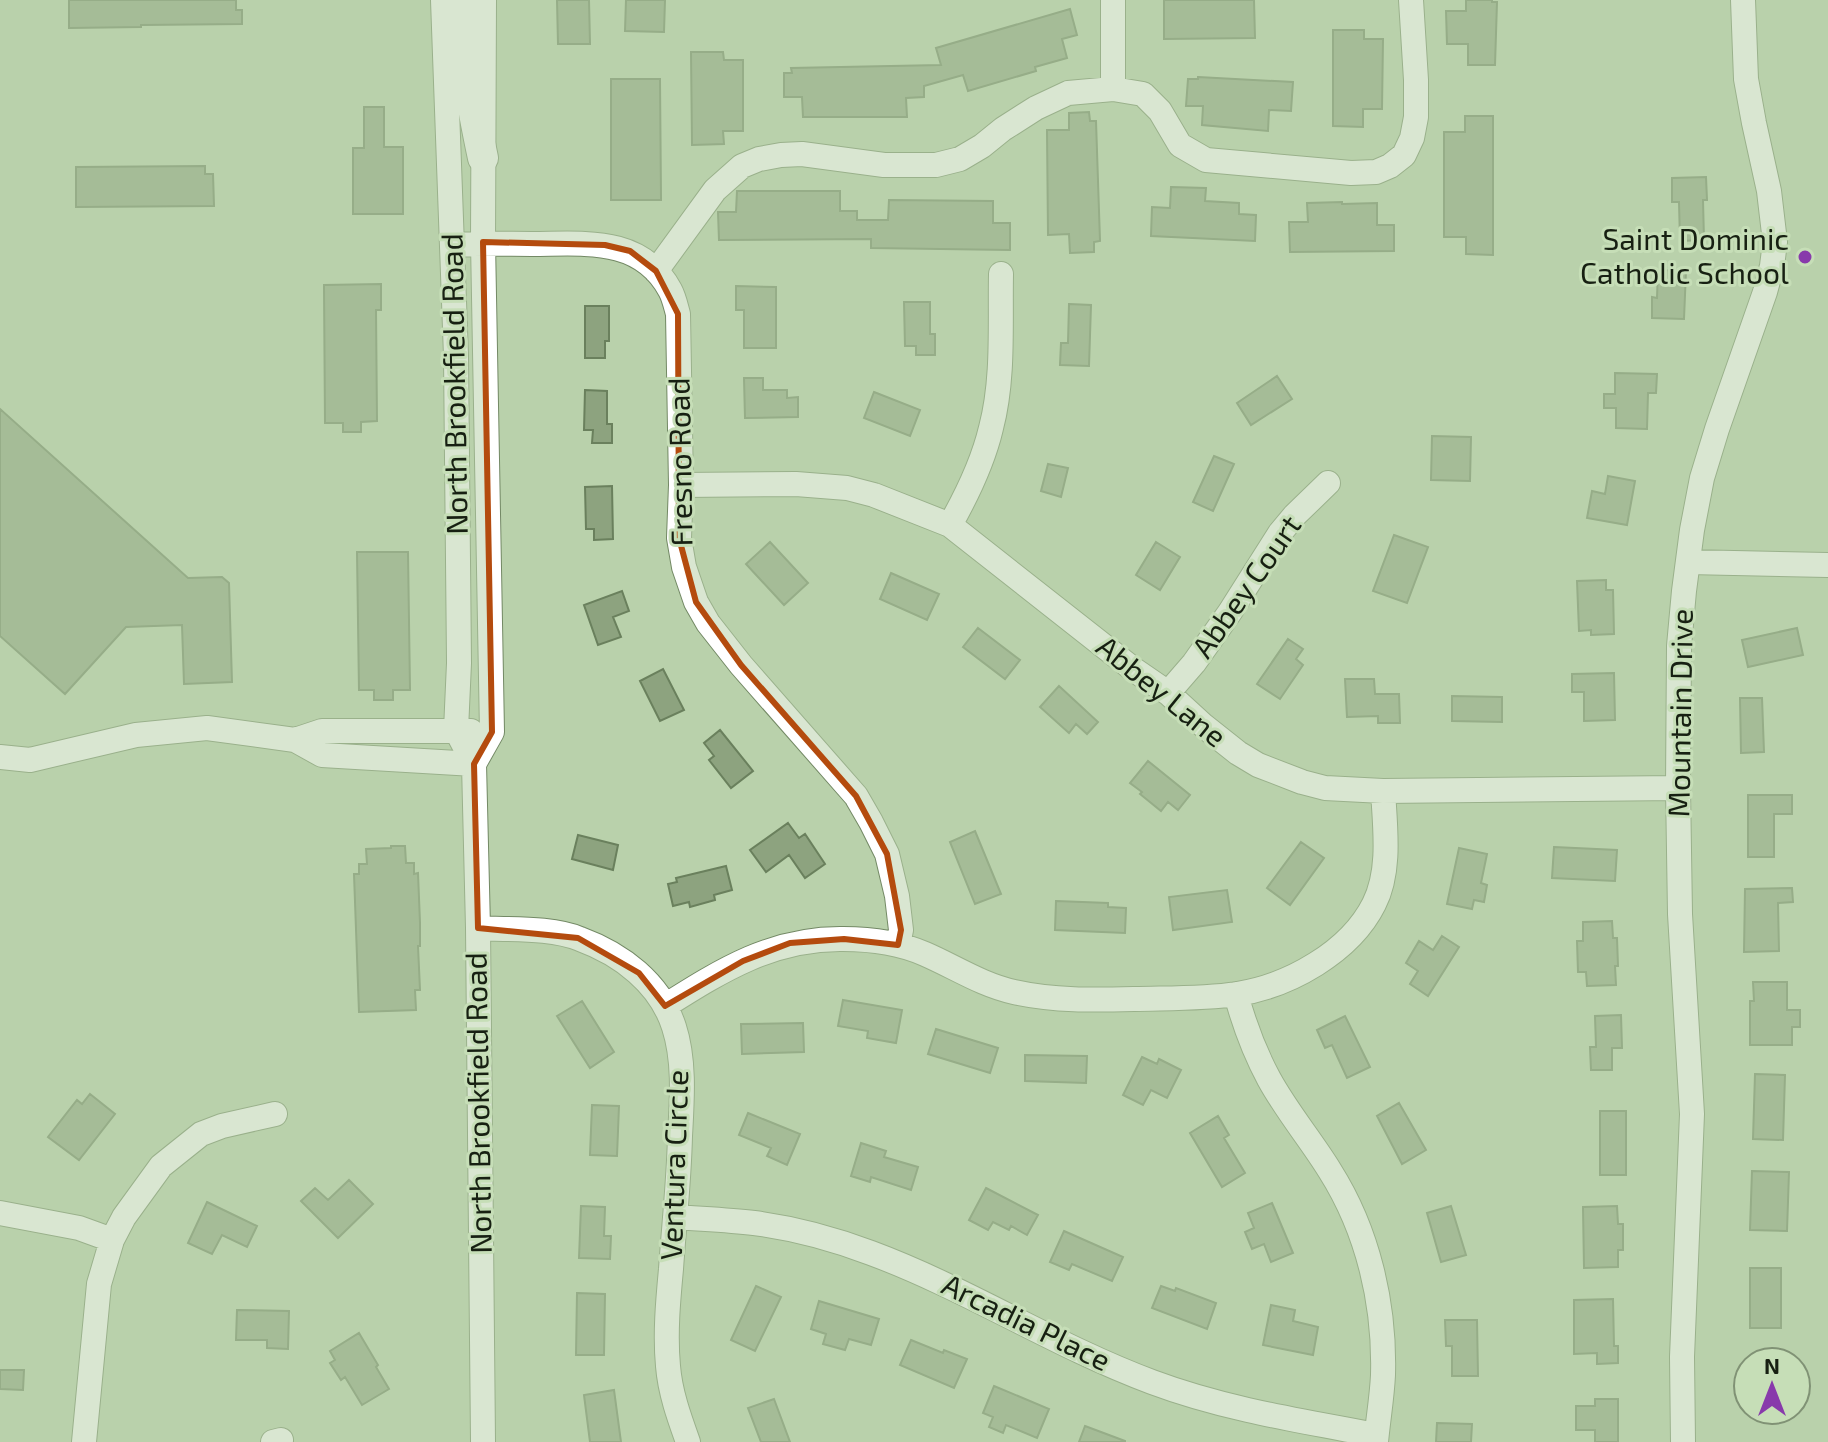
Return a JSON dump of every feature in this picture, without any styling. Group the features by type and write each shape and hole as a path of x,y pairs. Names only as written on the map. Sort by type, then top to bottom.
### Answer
{"main road":[{"path":"462,0 468,88 483,158"}],"street":[{"name":"North Brookfield Road","path":"443,0 456,356 459,617 456,730 474,764 483,1442"},
{"name":"North Brookfield Road","path":"484,0 483,242 492,732"},
{"path":"1113,0 1113,89"},
{"path":"656,271 715,190 742,166 759,159 802,154 884,165 936,165 960,159 1036,108 1068,93 1113,89 1143,94 1160,111 1180,145 1206,160 1351,173 1376,172 1404,155 1412,138 1416,117 1416,80 1411,0"},
{"name":"Mountain Drive","path":"1683,1442 1682,1357 1692,1114 1680,914 1679,646 1692,530 1702,478 1765,292 1775,242 1769,191 1746,79 1743,0"},
{"name":"Fresno Road","path":"452,245 483,242 605,245 630,251 656,271 671,291 678,314 679,538 684,567 696,602 708,623 741,665 856,796 887,854 897,896 901,930 898,945"},
{"path":"950,525 984,454 992,426 998,388 1001,274"},
{"name":"Abbey Court","path":"1168,693 1194,663 1230,612 1280,533 1328,483"},
{"name":"Abbey Lane","path":"681,485 796,484 847,488 874,495 950,525 1168,693 1238,753 1269,770 1302,782 1325,788 1383,791 1678,788"},
{"path":"1688,562 1828,565"},
{"path":"0,757 30,760 136,735 207,728 295,740 322,755 474,764 492,732 322,731 295,740"},
{"path":"665,1006 743,961 790,943 815,939 872,940 898,945 990,984 1029,995 1077,1000 1236,994 1259,989 1324,960 1343,944 1373,905 1385,857 1383,791"},
{"name":"Ventura Circle","path":"478,928 553,932 578,938 616,955 653,989 675,1028 682,1095 668,1298 668,1367 677,1411 688,1442"},
{"path":"1236,994 1250,1039 1269,1079 1331,1172 1360,1228 1381,1319 1383,1377 1376,1438"},
{"path":"84,1442 99,1284 112,1240 124,1217 161,1166 201,1134 275,1114"},
{"path":"0,1213 79,1228 112,1240"},
{"name":"Arcadia Place","path":"675,1217 755,1223 840,1242 930,1276 1041,1332 1155,1383 1205,1399 1376,1438"}],"highlighted area":[{"path":"483,242 605,245 630,251 656,271 678,314 679,538 696,602 741,665 856,796 887,854 901,930 898,945 844,939 790,943 743,961 665,1006 639,973 578,938 478,928 474,764 492,732"}],"building":[{"path":"69,0 236,0 236,10 242,10 242,24 69,28"},
{"path":"557,0 589,0 590,44 558,44"},
{"path":"626,0 665,0 664,32 625,31"},
{"path":"1164,0 1254,0 1255,38 1164,39"},
{"path":"1466,0 1497,2 1495,65 1468,65 1468,44 1447,44 1446,11 1466,11"},
{"path":"1070,9 1077,35 1062,39 1067,58 1035,67 1036,71 968,91 963,75 924,86 924,97 906,98 907,117 803,117 802,97 784,97 784,73 792,73 791,68 941,65 936,48"},
{"path":"1333,30 1364,30 1364,39 1383,39 1382,109 1363,109 1363,127 1333,126"},
{"path":"691,52 723,52 724,60 743,60 743,131 723,131 724,144 692,145"},
{"path":"611,79 660,79 661,200 611,200"},
{"path":"1188,79 1293,82 1291,111 1269,110 1268,131 1202,125 1203,106 1186,106"},
{"path":"364,107 384,107 384,147 403,147 403,214 353,214 353,148 364,148"},
{"path":"1089,112 1090,121 1096,121 1100,241 1094,242 1094,252 1070,253 1069,234 1048,235 1047,130 1069,130 1069,113"},
{"path":"1465,116 1493,116 1493,255 1466,254 1466,237 1444,237 1444,132 1465,132"},
{"path":"205,166 205,174 213,174 214,206 76,207 76,167"},
{"path":"1706,177 1704,240 1680,241 1679,202 1672,202 1672,178"},
{"path":"1171,187 1206,188 1205,201 1239,203 1239,214 1256,215 1255,241 1151,236 1152,207 1170,208"},
{"path":"737,191 840,191 840,211 857,211 857,220 888,220 889,200 993,201 993,223 1010,223 1010,250 871,248 871,239 719,240 718,212 736,212"},
{"path":"1307,203 1377,203 1377,225 1394,225 1394,251 1290,252 1289,222 1308,222"},
{"path":"1658,270 1686,271 1684,319 1652,318 1652,297 1657,298"},
{"path":"381,284 381,310 376,310 377,421 361,422 361,432 343,432 343,423 325,423 324,285"},
{"path":"736,286 776,287 776,348 744,348 744,310 736,310"},
{"path":"904,302 930,302 930,334 935,334 935,355 916,355 916,346 905,346"},
{"path":"1069,304 1091,305 1089,366 1060,365 1061,343 1068,343"},
{"path":"585,306 609,306 609,341 605,341 605,358 585,358"},
{"path":"1615,373 1657,374 1656,393 1648,393 1647,429 1616,428 1616,408 1604,408 1604,394 1615,394"},
{"path":"1277,376 1292,399 1251,425 1237,403"},
{"path":"744,378 763,378 763,390 787,390 787,398 798,397 798,417 745,418"},
{"path":"585,390 607,391 607,424 612,424 612,443 592,443 593,430 584,430"},
{"path":"874,392 920,410 910,436 864,418"},
{"path":"0,409 188,578 222,577 229,583 232,682 184,684 182,625 126,627 65,694 0,636"},
{"path":"1432,436 1471,437 1470,481 1431,480"},
{"path":"1214,456 1234,464 1213,511 1193,502"},
{"path":"1048,464 1068,468 1061,497 1041,491"},
{"path":"1608,476 1635,481 1627,525 1587,518 1592,491 1605,494"},
{"path":"612,486 613,539 594,540 594,529 586,529 585,487"},
{"path":"1394,535 1428,547 1407,603 1373,591"},
{"path":"770,542 808,583 784,605 746,564"},
{"path":"1156,542 1180,557 1160,590 1136,575"},
{"path":"357,552 408,552 410,690 393,690 393,700 374,700 374,690 359,690"},
{"path":"891,573 939,594 927,620 880,599"},
{"path":"1606,580 1606,590 1613,590 1614,634 1591,635 1591,630 1579,631 1577,581"},
{"path":"622,591 629,611 613,617 621,637 598,645 584,605"},
{"path":"978,628 1020,660 1005,679 963,647"},
{"path":"1797,628 1803,655 1748,667 1742,640"},
{"path":"1288,639 1303,649 1296,659 1303,665 1280,699 1257,684"},
{"path":"663,669 684,710 660,721 640,681"},
{"path":"1614,673 1615,720 1584,721 1584,692 1572,692 1572,674"},
{"path":"1345,679 1374,679 1375,694 1399,694 1400,723 1378,723 1378,716 1347,717"},
{"path":"1059,686 1098,722 1087,734 1076,724 1069,733 1040,707"},
{"path":"1452,696 1502,697 1502,722 1452,721"},
{"path":"1740,698 1762,698 1764,752 1741,753"},
{"path":"720,730 753,771 731,788 709,760 714,756 704,743"},
{"path":"1148,761 1190,795 1178,810 1168,802 1161,811 1130,783"},
{"path":"1748,795 1792,795 1792,814 1774,814 1774,857 1748,857"},
{"path":"788,823 799,838 805,834 825,864 805,878 789,855 766,872 750,850"},
{"path":"975,831 1001,894 975,904 950,842"},
{"path":"578,835 618,845 613,870 572,859"},
{"path":"1301,842 1324,858 1290,905 1267,888"},
{"path":"405,846 406,863 414,863 414,874 418,873 420,990 415,990 416,1010 359,1012 354,874 359,874 359,864 367,864 366,849"},
{"path":"1554,847 1617,850 1615,881 1552,878"},
{"path":"1459,848 1487,854 1481,883 1487,885 1484,902 1474,900 1472,909 1447,904"},
{"path":"726,866 732,890 714,895 715,900 690,907 689,902 673,906 668,884 677,882 676,878"},
{"path":"1792,888 1793,902 1778,903 1779,951 1744,952 1745,889"},
{"path":"1227,890 1232,922 1173,930 1169,897"},
{"path":"1056,901 1108,903 1108,907 1126,908 1125,933 1055,930"},
{"path":"1612,921 1613,938 1617,938 1616,985 1587,986 1586,972 1578,972 1577,941 1583,941 1583,922"},
{"path":"1442,936 1459,947 1428,996 1410,984 1418,971 1406,963 1419,941 1433,950"},
{"path":"1753,982 1787,982 1787,1010 1800,1010 1800,1027 1792,1027 1792,1045 1750,1045"},
{"path":"843,1000 902,1010 896,1043 867,1038 868,1031 838,1026"},
{"path":"582,1001 614,1052 590,1068 557,1016"},
{"path":"1621,1015 1622,1048 1612,1048 1612,1070 1591,1070 1590,1047 1596,1047 1595,1016"},
{"path":"1345,1016 1370,1067 1347,1078 1332,1045 1325,1048 1317,1030"},
{"path":"803,1023 804,1052 742,1054 741,1024"},
{"path":"936,1029 998,1048 990,1073 928,1054"},
{"path":"1025,1055 1087,1056 1086,1083 1025,1081"},
{"path":"1142,1057 1157,1064 1159,1059 1181,1070 1167,1098 1151,1090 1143,1105 1123,1095"},
{"path":"1755,1074 1785,1075 1783,1140 1753,1139"},
{"path":"90,1094 115,1114 79,1160 48,1137 77,1100 82,1104"},
{"path":"1399,1103 1426,1150 1402,1164 1377,1116"},
{"path":"592,1105 619,1106 617,1156 590,1155"},
{"path":"1600,1111 1626,1111 1626,1175 1600,1175"},
{"path":"748,1113 800,1134 787,1165 767,1156 771,1148 739,1135"},
{"path":"1218,1116 1229,1135 1224,1138 1245,1173 1222,1187 1190,1133"},
{"path":"861,1143 886,1151 884,1157 918,1167 911,1190 871,1177 870,1182 851,1176"},
{"path":"1752,1171 1789,1172 1787,1231 1750,1230"},
{"path":"349,1180 373,1204 338,1238 301,1201 315,1188 328,1200"},
{"path":"986,1188 1038,1215 1027,1235 1011,1226 1009,1230 993,1222 988,1230 969,1220"},
{"path":"207,1202 257,1226 247,1247 222,1235 212,1254 188,1243"},
{"path":"1272,1203 1293,1253 1271,1262 1264,1244 1252,1249 1245,1232 1254,1228 1248,1213"},
{"path":"581,1206 605,1207 604,1236 611,1236 610,1259 579,1258"},
{"path":"1451,1206 1466,1255 1441,1262 1427,1213"},
{"path":"1617,1206 1618,1224 1623,1224 1623,1250 1618,1250 1618,1267 1584,1268 1583,1207"},
{"path":"1064,1231 1123,1257 1112,1281 1072,1264 1069,1270 1050,1262"},
{"path":"1750,1268 1781,1268 1781,1328 1750,1328"},
{"path":"756,1286 781,1297 755,1351 731,1340"},
{"path":"1161,1286 1175,1291 1176,1288 1216,1303 1207,1329 1152,1308"},
{"path":"577,1293 605,1294 604,1355 576,1355"},
{"path":"1613,1299 1614,1346 1618,1346 1618,1363 1597,1364 1597,1353 1574,1354 1574,1300"},
{"path":"819,1301 879,1319 871,1345 849,1339 845,1350 823,1344 826,1334 811,1329"},
{"path":"1271,1305 1295,1310 1293,1321 1318,1327 1313,1355 1263,1345"},
{"path":"237,1310 289,1311 288,1349 267,1348 267,1340 236,1340"},
{"path":"1445,1320 1477,1320 1478,1376 1452,1376 1452,1346 1446,1346"},
{"path":"359,1333 389,1389 362,1405 345,1377 341,1380 330,1363 335,1360 330,1351"},
{"path":"911,1340 967,1359 954,1388 900,1365"},
{"path":"0,1370 24,1370 23,1390 0,1389"},
{"path":"994,1386 1049,1409 1037,1438 1006,1425 1003,1433 989,1427 993,1417 983,1413"},
{"path":"614,1390 621,1442 590,1442 584,1395"},
{"path":"774,1399 790,1442 761,1442 748,1408"},
{"path":"1595,1399 1618,1399 1618,1442 1595,1442 1595,1430 1576,1430 1576,1406 1595,1406"},
{"path":"1437,1423 1472,1424 1471,1442 1436,1442"},
{"path":"1085,1426 1125,1441 1125,1442 1079,1442"}],"place":[{"name":"Saint Dominic Catholic School","path":"1805,257"}]}
